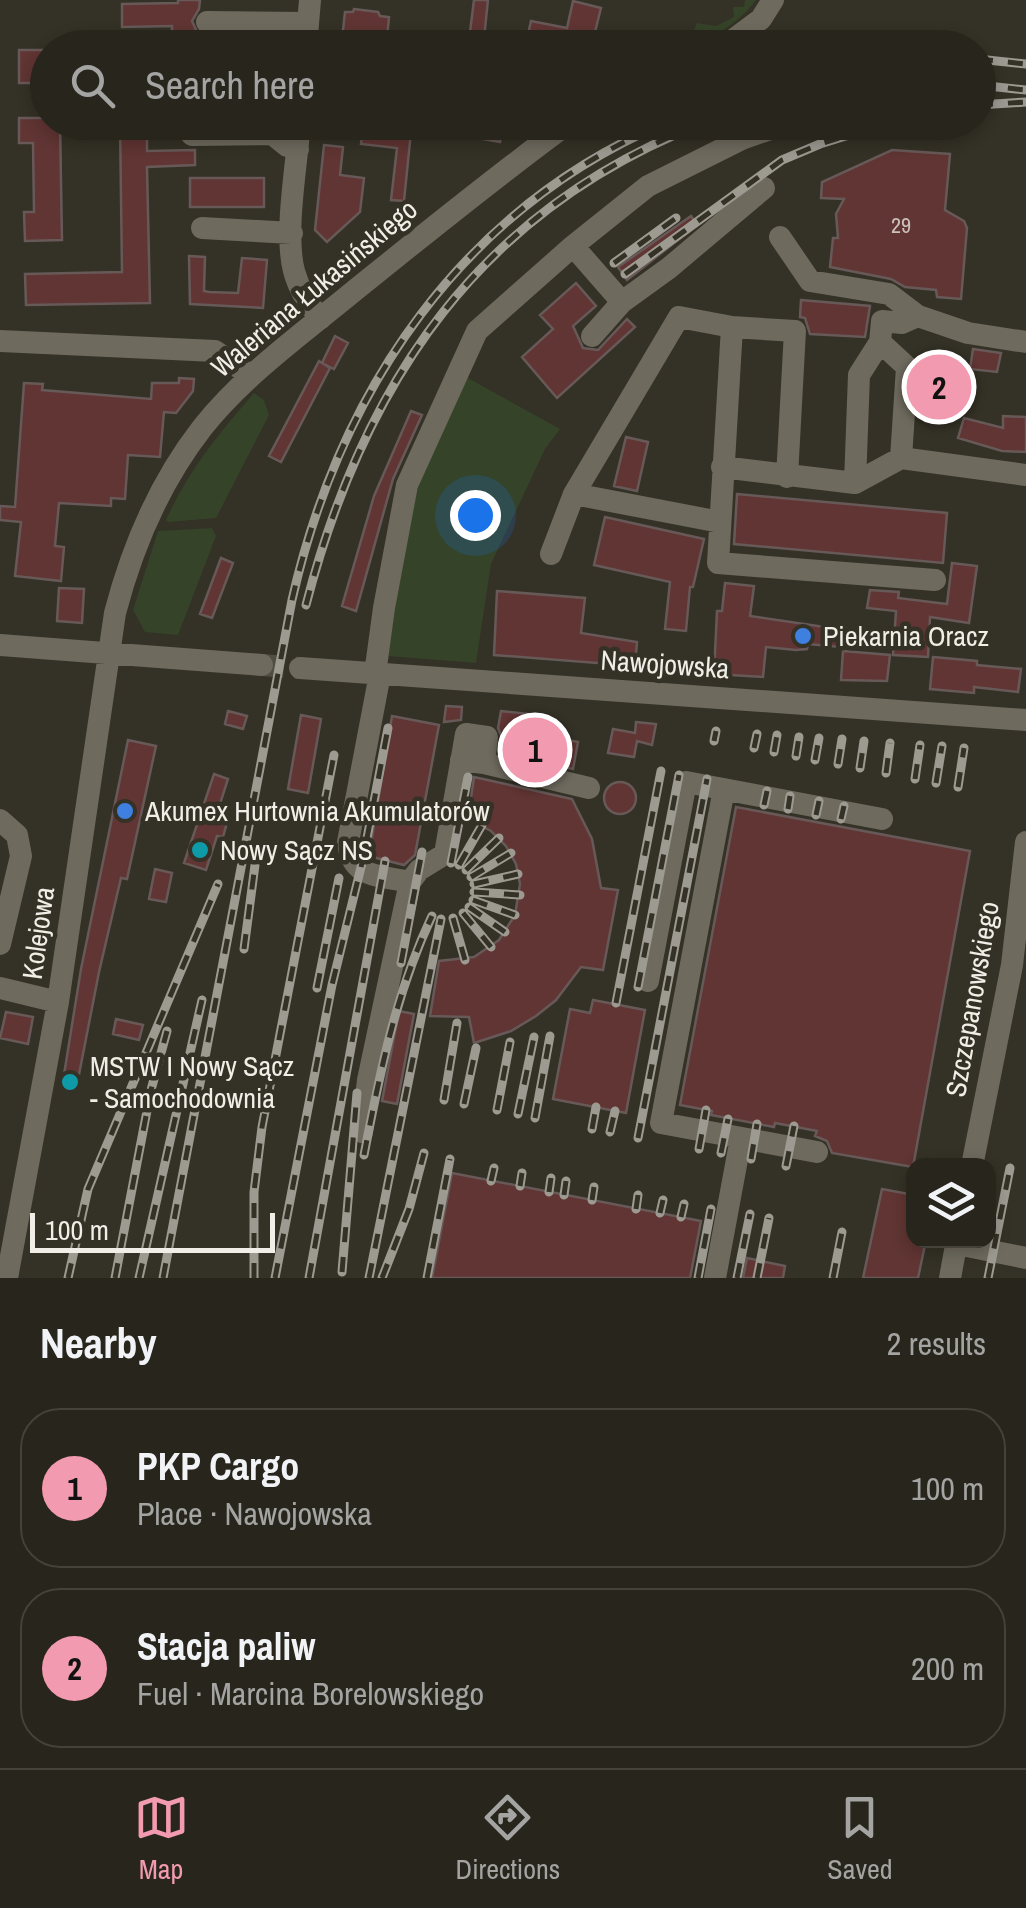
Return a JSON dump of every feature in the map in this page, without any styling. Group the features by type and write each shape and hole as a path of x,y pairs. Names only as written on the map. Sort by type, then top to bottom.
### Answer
{"street":[{"path":"746,30 761,19 772,0"},
{"path":"207,22 309,12"},
{"path":"280,140 298,149"},
{"path":"299,140 292,232 294,270 303,296 320,319"},
{"name":"Waleriana Łukasińskiego","path":"108,654 132,557 163,489 202,429 251,376 545,140"},
{"path":"410,882 360,870 349,857 348,842 407,485 434,422 477,331 648,186 740,140"},
{"path":"592,336 622,302 670,268 764,188"},
{"path":"202,228 292,232"},
{"path":"780,237 810,281 889,294 918,316 968,333 1026,342"},
{"path":"573,246 622,302"},
{"path":"855,484 859,375 880,342 882,320 902,323 918,316"},
{"path":"551,554 574,494 679,318 732,327 795,331 787,477"},
{"path":"732,327 718,564 935,580"},
{"path":"0,341 215,351 251,376"},
{"path":"880,342 907,367 901,458"},
{"path":"722,468 855,484 901,458 1026,475"},
{"path":"574,494 720,522"},
{"path":"0,644 262,665"},
{"name":"Kolejowa","path":"7,1278 58,1002 108,654"},
{"name":"Nawojowska","path":"300,668 1026,720"},
{"path":"362,1132 368,1080 410,882 419,870 445,854 472,762 589,788"},
{"path":"648,981 686,782 882,819"},
{"path":"724,789 661,1124 816,1152"},
{"path":"0,820 17,835 21,856 0,944"},
{"name":"Szczepanowskiego","path":"974,1158 1012,965 1026,842"},
{"path":"0,988 58,1002"},
{"path":"715,1278 740,1138"},
{"path":"950,1278 956,1248"},
{"path":"983,1248 1026,1258"}],"green space":[{"path":"745,0 756,0 723,30 694,30 697,23 716,26 734,17 733,7 744,7"},
{"path":"466,377 560,429 545,449 491,564 476,663 388,656 403,555 421,473"},
{"path":"254,393 264,400 269,415 216,518 168,522 194,469"},
{"path":"212,528 216,536 178,635 145,632 133,610 158,531"}],"building":[{"path":"200,0 192,21 196,30 172,30 172,26 122,27 122,4"},
{"path":"474,0 488,0 485,30 470,30"},
{"path":"573,1 601,8 596,30 529,30 531,21 567,28"},
{"path":"345,12 378,12 389,17 388,30 343,30"},
{"path":"19,50 30,50 30,83 19,83"},
{"path":"19,118 30,118 30,140 60,140 62,240 25,241 24,212 34,212 33,143 19,143"},
{"path":"120,140 147,140 147,151 195,150 195,165 147,167 150,303 26,305 25,274 122,272"},
{"path":"362,140 410,140 404,201 391,200 397,148 361,144"},
{"path":"324,145 343,147 340,175 364,178 360,212 327,242 315,230"},
{"path":"892,150 950,154 945,210 964,221 967,228 961,299 937,297 936,290 905,287 891,279 830,267 833,238 838,238 836,214 844,199 821,198 822,182"},
{"path":"190,178 264,178 264,207 190,207"},
{"path":"691,216 697,225 627,280 618,267"},
{"path":"189,256 205,257 204,291 209,292 238,293 242,258 267,260 263,308 190,304"},
{"path":"576,283 596,306 573,326 583,348 598,350 627,319 635,327 557,398 522,357 553,329 540,315"},
{"path":"801,300 870,306 865,337 810,334 805,318 800,317"},
{"path":"335,336 348,343 334,369 322,363"},
{"path":"973,349 1001,353 997,372 970,369"},
{"path":"319,361 330,368 281,462 269,456"},
{"path":"927,376 948,378 944,412 923,410"},
{"path":"179,378 194,379 193,391 176,413 164,412 160,457 128,455 125,499 111,498 111,506 59,503 55,546 64,547 61,581 15,576 21,522 0,520 0,506 15,507 24,383 43,384 42,390 151,399 152,383 179,383"},
{"path":"411,411 422,415 393,479 356,611 342,606 374,496"},
{"path":"1003,416 1026,417 1026,452 1002,451 958,438 964,418 1003,428"},
{"path":"626,437 648,442 637,491 614,486"},
{"path":"737,494 947,513 943,563 734,544"},
{"path":"605,517 704,539 690,587 686,631 665,629 670,582 594,565"},
{"path":"221,558 233,563 212,618 200,614"},
{"path":"952,563 977,566 969,623 930,617 928,657 893,655 896,611 867,608 870,590 899,592 898,598 947,604"},
{"path":"725,583 754,586 750,616 853,628 851,648 808,644 807,649 796,650 766,647 763,677 714,674 717,611 722,611"},
{"path":"59,588 84,589 82,623 57,621"},
{"path":"497,591 585,598 581,633 637,642 635,666 494,655"},
{"path":"843,651 890,655 887,681 841,680"},
{"path":"933,657 1021,669 1018,692 974,687 974,693 930,689"},
{"path":"446,706 462,707 461,720 444,722"},
{"path":"228,711 247,716 243,729 225,724"},
{"path":"501,711 548,716 548,736 578,742 573,769 500,752"},
{"path":"301,715 321,719 308,793 288,789"},
{"path":"392,716 439,725 415,855 404,865 369,856"},
{"path":"636,722 656,724 652,745 637,741 634,757 608,753 613,729 635,733"},
{"path":"128,740 156,746 127,879 121,878 99,972 76,1090 62,1087 81,969"},
{"name":"Nowy Sącz NS","path":"214,774 228,779 218,810 228,819 223,837 217,836 206,870 184,863"},
{"path":"474,777 572,799 592,839 601,888 618,890 603,970 581,967 556,1000 536,1016 511,1031 474,1043 469,1017 430,1016 439,961 474,957 499,940 515,915 520,884 516,864 506,846 491,831 468,819"},
{"path":"620,782 632,786 636,798 632,810 620,814 608,810 604,798 608,786"},
{"path":"736,807 970,851 915,1158 906,1158 906,1166 832,1153 827,1141 815,1136 817,1131 775,1123 774,1127 680,1105"},
{"path":"155,869 172,873 166,902 149,899"},
{"path":"593,1000 645,1010 626,1113 553,1099 570,1009 590,1013"},
{"path":"399,1011 414,1014 397,1104 382,1101"},
{"path":"6,1012 33,1017 28,1044 0,1038"},
{"path":"116,1019 143,1025 139,1040 113,1034"},
{"path":"452,1173 701,1221 690,1278 432,1278"},
{"path":"882,1189 906,1194 906,1248 924,1248 918,1278 863,1278"},
{"path":"747,1258 785,1266 783,1278 743,1278"}],"tunnel":[{"path":"262,665 300,668"}],"railway":[{"path":"996,61 1026,64"},
{"path":"996,87 1026,90"},
{"path":"996,104 1026,102"},
{"path":"163,1278 292,600 314,522 342,448 378,379 421,314 471,255 529,203 594,159 631,140"},
{"path":"306,605 331,523 361,447 399,376 444,311 496,253 557,202 627,158 666,140"},
{"path":"625,274 782,160 833,140"},
{"path":"614,263 676,218"},
{"path":"275,1278 332,985 363,859 388,728"},
{"path":"714,741 716,731"},
{"path":"754,748 757,734"},
{"path":"774,752 777,735"},
{"path":"796,756 799,737"},
{"path":"815,760 819,738"},
{"path":"838,764 842,739"},
{"path":"860,768 864,741"},
{"path":"886,773 890,743"},
{"path":"915,779 920,745"},
{"path":"936,783 942,746"},
{"path":"958,787 964,748"},
{"path":"254,1278 254,1192 262,1127 334,755"},
{"path":"616,1003 661,771"},
{"path":"638,987 679,775"},
{"path":"451,863 468,777"},
{"path":"638,1138 707,779"},
{"path":"764,805 767,791"},
{"path":"788,809 790,796"},
{"path":"816,815 819,801"},
{"path":"841,819 844,806"},
{"path":"459,865 482,825"},
{"path":"466,870 499,838"},
{"path":"401,963 422,852"},
{"path":"471,877 511,853"},
{"path":"309,1278 385,861"},
{"path":"244,949 255,865"},
{"path":"474,884 518,874"},
{"path":"317,988 339,878"},
{"path":"68,1278 88,1189 218,884"},
{"path":"474,892 520,895"},
{"path":"473,900 515,915"},
{"path":"469,907 505,932"},
{"path":"463,913 491,947"},
{"path":"364,1155 399,1003 432,916"},
{"path":"453,918 465,960"},
{"path":"369,1278 441,919"},
{"path":"139,1278 202,1000"},
{"path":"444,1100 457,1023"},
{"path":"115,1278 151,1090 167,1031"},
{"path":"535,1118 550,1036"},
{"path":"518,1114 534,1037"},
{"path":"497,1110 510,1042"},
{"path":"464,1104 476,1048"},
{"path":"342,1272 357,1093"},
{"path":"592,1129 596,1107"},
{"path":"699,1149 706,1110"},
{"path":"610,1132 615,1111"},
{"path":"721,1153 728,1119"},
{"path":"751,1159 757,1124"},
{"path":"786,1166 794,1126"},
{"path":"382,1278 409,1209 424,1153"},
{"path":"427,1278 450,1159"},
{"path":"491,1181 494,1168"},
{"path":"988,1278 1010,1168"},
{"path":"520,1186 522,1173"},
{"path":"549,1192 551,1178"},
{"path":"564,1195 566,1181"},
{"path":"592,1200 594,1187"},
{"path":"636,1209 638,1195"},
{"path":"660,1213 663,1200"},
{"path":"681,1217 684,1204"},
{"path":"698,1278 711,1209"},
{"path":"737,1278 750,1214"},
{"path":"757,1278 769,1218"},
{"path":"833,1278 842,1232"}],"place":[{"name":"Stacja paliw","path":"939,387"},
{"name":"Piekarnia Oracz","path":"803,636"},
{"name":"PKP Cargo","path":"535,750"},
{"name":"Akumex Hurtownia Akumulatorów","path":"125,811"},
{"name":"Nowy Sącz NS","path":"200,850"},
{"name":"MSTW I Nowy Sącz - Samochodownia","path":"70,1082"}]}
